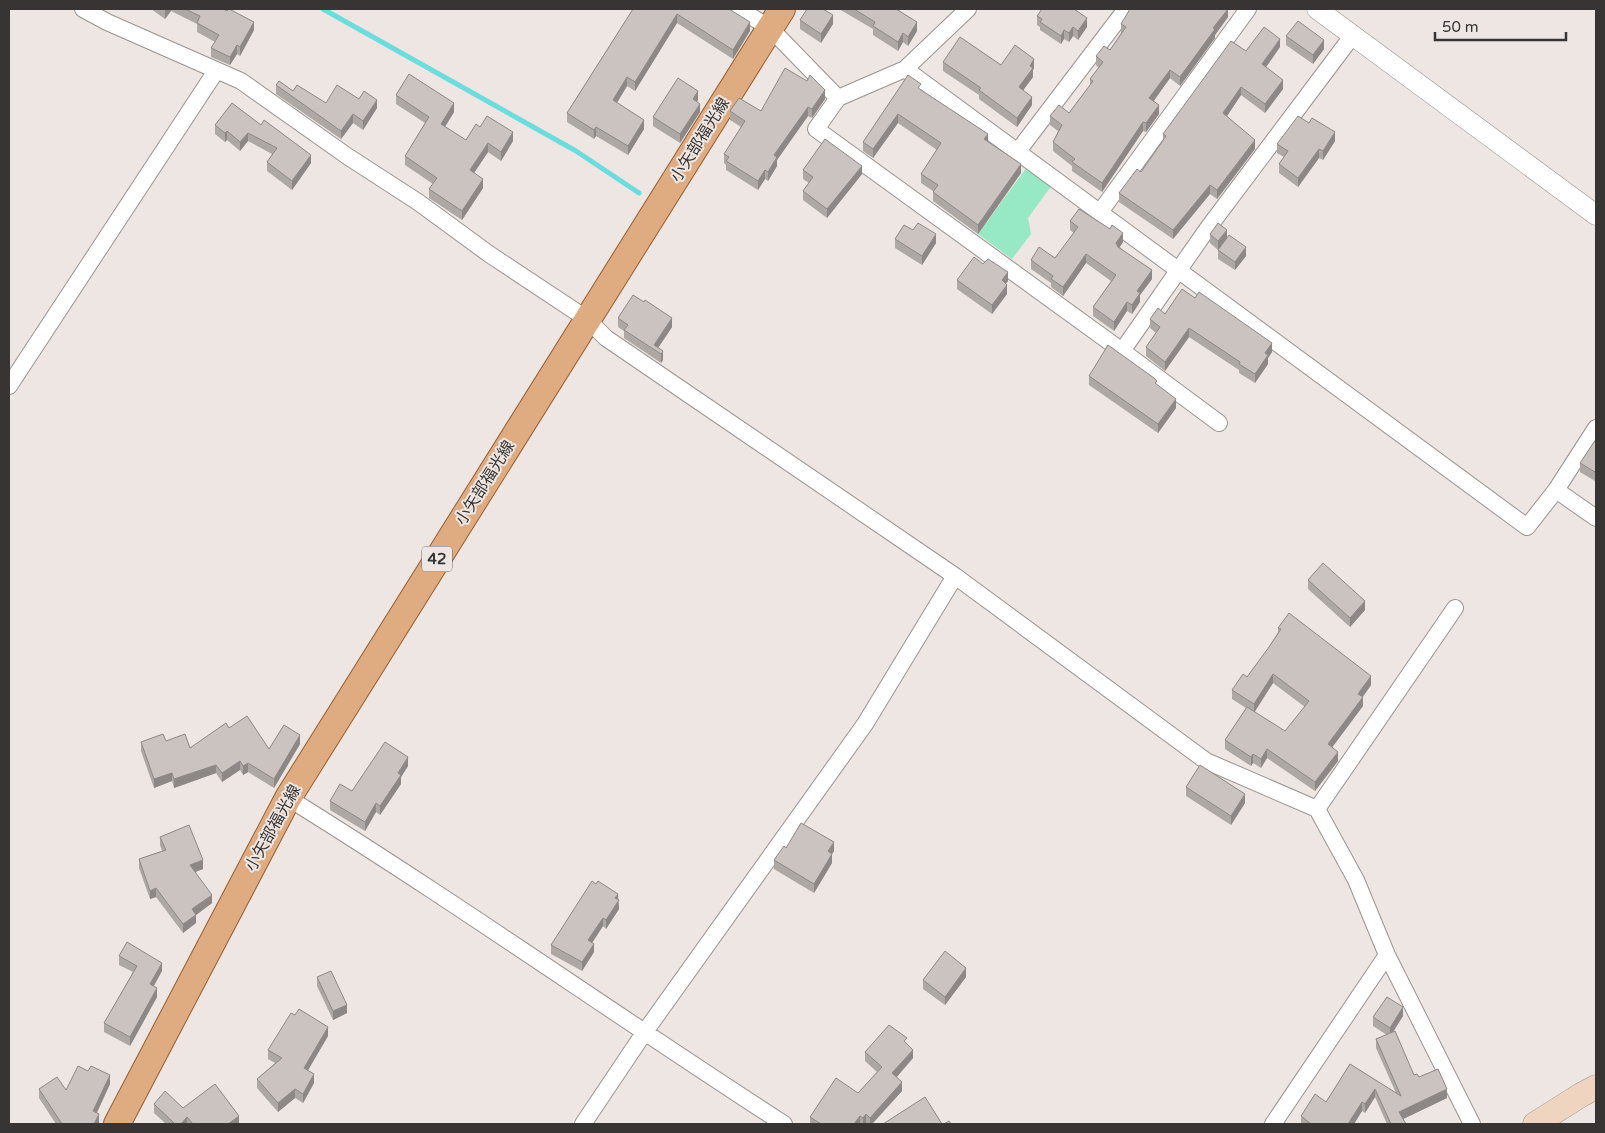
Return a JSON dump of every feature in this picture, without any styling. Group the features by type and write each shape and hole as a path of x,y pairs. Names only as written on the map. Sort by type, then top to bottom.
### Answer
{"main road":[{"name":"小矢部福光線","path":"117,1124 288,798 776,19"},
{"path":"1534,1124 1596,1088"}],"street":[{"path":"84,9 107,22 241,81 347,156 418,202 489,254 587,319 606,338 955,576 1206,761 1317,809 1356,880 1386,955 1472,1124"},
{"path":"739,9 776,19 838,98"},
{"path":"968,9 905,69 838,98 816,129 1219,423"},
{"path":"1018,151 1126,9"},
{"path":"1100,212 1248,9"},
{"path":"1317,9 1596,215"},
{"path":"1122,351 1178,270 1353,35"},
{"path":"905,69 1527,526 1556,490 1596,428"},
{"path":"9,386 216,71"},
{"path":"1556,490 1596,518"},
{"path":"583,1124 644,1034 865,724 955,576"},
{"path":"1317,809 1455,608"},
{"path":"288,798 359,842 644,1034 784,1124"},
{"path":"1273,1124 1386,955"}],"green space":[{"path":"1028,166 1052,185 1028,218 1031,234 1012,259 978,234"}],"building":[{"path":"185,9 223,9 227,11 229,9 254,22 240,47 237,45 230,57 211,48 219,35 197,23 200,16"},
{"path":"633,9 729,9 750,22 733,50 677,14 635,82 627,77 613,100 644,120 628,146 596,127 594,130 567,113"},
{"path":"807,9 823,9 833,15 821,34 800,20"},
{"path":"854,9 896,9 917,22 908,37 903,33 898,42 873,26 875,22"},
{"path":"1042,9 1074,9 1087,18 1078,31 1073,27 1069,33 1064,30 1061,36 1040,22 1042,19 1037,16"},
{"path":"1130,9 1228,9 1180,77 1170,70 1149,98 1159,105 1146,123 1143,122 1102,183 1072,162 1075,159 1053,142 1062,125 1050,116 1059,105 1069,113 1093,81 1090,79 1103,62 1096,56 1104,46 1110,50 1126,27 1121,24"},
{"path":"1298,21 1324,40 1313,55 1286,36"},
{"path":"1264,27 1280,39 1262,64 1283,80 1265,104 1241,87 1223,113 1255,140 1217,190 1210,185 1173,230 1119,193 1137,169 1141,172 1166,136 1163,134 1231,41 1246,51"},
{"path":"960,37 1001,65 1015,45 1034,59 1030,66 1033,68 1019,87 1032,97 1017,118 979,90 981,88 943,62"},
{"path":"785,68 807,81 810,75 825,90 812,109 808,107 774,155 777,157 768,172 765,170 758,181 726,161 729,157 724,154 745,121 730,111 739,98 761,111"},
{"path":"409,74 454,103 441,124 466,140 476,124 480,127 487,116 513,132 501,152 488,143 470,170 483,179 462,211 429,189 437,178 405,156 429,117 396,95"},
{"path":"908,75 921,84 918,88 988,134 984,139 1021,164 978,225 933,192 938,185 921,174 941,143 898,114 873,149 863,142"},
{"path":"678,78 698,91 693,99 700,104 680,134 653,117"},
{"path":"279,81 293,91 297,85 326,103 337,85 359,99 364,91 377,100 363,121 353,114 341,131 276,85"},
{"path":"232,103 261,125 264,120 311,155 292,181 267,162 277,148 248,133 240,142 227,131 225,133 215,125"},
{"path":"1298,116 1309,123 1312,118 1335,132 1323,151 1319,149 1298,178 1279,164 1288,151 1277,144"},
{"path":"825,139 862,166 827,209 803,191 813,177 803,170"},
{"path":"1079,209 1110,229 1112,225 1123,233 1116,243 1118,247 1152,270 1137,291 1140,293 1132,305 1127,302 1114,322 1093,307 1116,275 1086,254 1063,287 1051,279 1053,276 1031,260 1039,247 1055,258 1078,227 1070,221"},
{"path":"918,223 936,234 922,256 895,239 904,225 913,230"},
{"path":"1218,223 1227,230 1218,241 1210,234"},
{"path":"1229,235 1246,247 1235,262 1218,250"},
{"path":"974,257 983,264 988,259 1008,272 1002,280 1007,285 992,305 957,280"},
{"path":"1182,289 1195,298 1199,292 1272,343 1265,353 1268,355 1255,374 1189,328 1165,362 1146,347 1160,327 1150,319 1158,308 1165,314"},
{"path":"633,295 644,302 645,300 672,318 654,345 663,351 661,354 624,330 628,325 618,318"},
{"path":"1108,345 1154,378 1157,381 1155,383 1176,399 1158,424 1089,376"},
{"path":"1596,439 1596,471 1595,472 1580,463"},
{"path":"1323,563 1365,601 1350,618 1308,580"},
{"path":"1289,613 1371,676 1358,694 1363,697 1328,744 1338,752 1315,782 1267,749 1261,759 1253,754 1251,757 1225,740 1247,707 1285,731 1309,701 1273,674 1254,704 1232,690 1243,674 1247,677 1281,629 1278,628"},
{"path":"247,716 269,749 284,725 300,735 274,779 248,763 243,766 240,761 222,773 216,765 174,779 172,773 154,779 141,742 163,734 166,741 185,734 190,748 226,723 229,728"},
{"path":"385,742 408,757 398,773 401,775 380,806 376,803 365,822 330,801 340,784 352,791"},
{"path":"1200,765 1245,794 1231,816 1186,787"},
{"path":"801,823 834,842 828,851 832,854 814,884 774,860 784,846 786,848"},
{"path":"189,825 203,860 190,865 212,895 192,909 196,915 183,924 156,888 150,891 139,859 166,850 160,837"},
{"path":"592,881 596,884 598,881 618,894 615,898 619,900 606,920 603,918 588,940 594,944 582,962 551,945"},
{"path":"127,942 162,963 150,984 157,988 130,1037 104,1023 137,966 119,956"},
{"path":"945,951 966,968 945,997 923,980"},
{"path":"331,971 347,1005 333,1011 317,977"},
{"path":"1387,997 1403,1007 1390,1028 1373,1017"},
{"path":"299,1009 328,1027 304,1068 314,1074 303,1094 295,1089 278,1103 257,1079 282,1058 268,1050 291,1013 295,1015"},
{"path":"889,1025 907,1038 904,1041 913,1050 892,1073 902,1082 870,1118 866,1114 863,1118 860,1116 854,1124 821,1124 810,1117 836,1078 858,1093 882,1067 865,1052"},
{"path":"1395,1031 1414,1075 1417,1074 1419,1077 1438,1069 1447,1089 1399,1112 1406,1124 1391,1124 1375,1089 1365,1104 1362,1102 1348,1124 1311,1124 1301,1116 1315,1094 1326,1102 1350,1064 1401,1096 1376,1039"},
{"path":"78,1066 88,1071 91,1066 110,1075 93,1111 99,1114 94,1124 62,1124 39,1089 57,1077 66,1090"},
{"path":"215,1084 239,1116 228,1124 193,1124 187,1117 181,1124 175,1124 154,1104 165,1091 183,1108"},
{"path":"925,1097 942,1124 883,1124"}],"waterway":[{"path":"323,9 576,151 639,193"}]}
